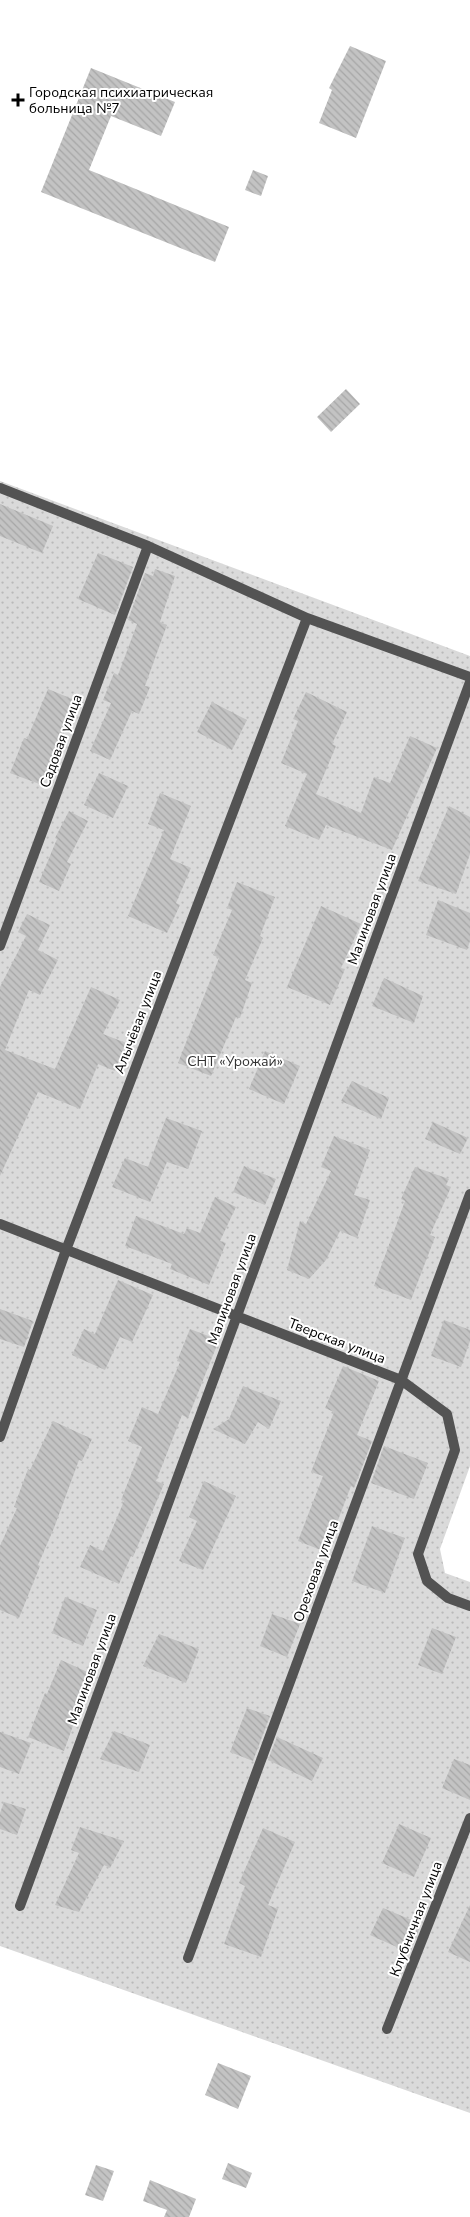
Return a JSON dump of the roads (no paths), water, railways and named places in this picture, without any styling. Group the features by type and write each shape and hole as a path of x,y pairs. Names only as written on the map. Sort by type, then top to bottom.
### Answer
{"street":[{"path":"0,488 148,546 307,618 470,677"},
{"name":"Садовая улица","path":"0,946 148,546"},
{"name":"Алычёвая улица","path":"0,1437 66,1250 307,618"},
{"name":"Малиновая улица","path":"20,1906 470,682"},
{"name":"Ореховая улица","path":"188,1958 470,1194"},
{"name":"Тверская улица","path":"0,1224 236,1318 401,1380 447,1414 455,1450 418,1554 427,1581 448,1598 470,1606"},
{"name":"Клубничная улица","path":"387,2029 470,1818"}],"place":[{"name":"Городская психиатрическая больница №7","path":"18,100"}],"park label":[{"name":"СНТ «Урожай»","path":"235,1061"}]}
